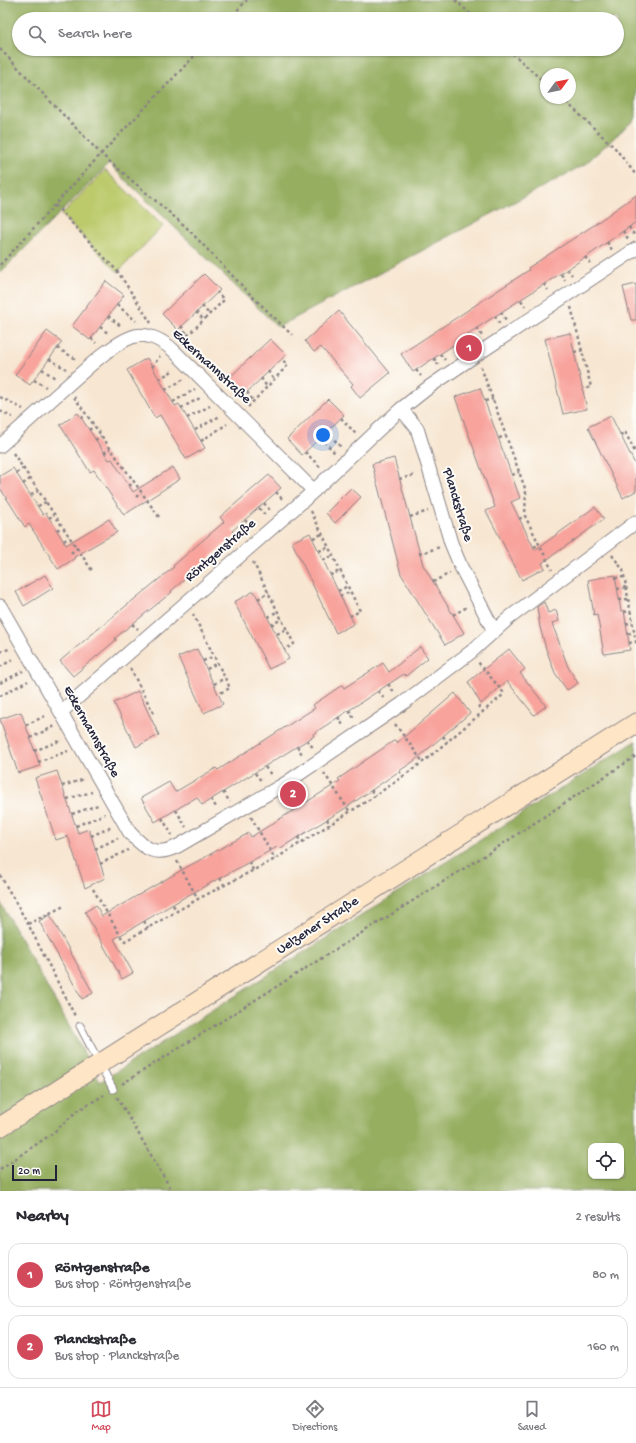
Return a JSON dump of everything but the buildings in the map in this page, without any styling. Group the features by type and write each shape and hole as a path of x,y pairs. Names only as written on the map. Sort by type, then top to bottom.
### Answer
{"main road":[{"name":"Uelzener Straße","path":"0,1127 636,723"}],"street":[{"name":"Röntgenstraße","path":"62,714 124,656 248,550 310,495 365,443 429,387 636,249"},
{"name":"Eckermannstraße","path":"2,444 106,352 133,336 146,336 163,342 173,350 223,400 310,495"},
{"name":"Planckstraße","path":"402,410 417,428 451,543 461,568 494,631"},
{"path":"174,848 245,807 317,762 388,714 471,652 494,631 636,522"},
{"name":"Eckermannstraße","path":"0,606 126,827 140,844 147,849 155,852 163,852 174,848"}],"lane":[{"path":"80,1026 113,1089"}],"path":[{"path":"236,12 247,0"},
{"path":"455,0 468,12"},
{"path":"0,49 101,154 185,226 250,294 292,335"},
{"path":"0,265 101,154 194,56"},
{"path":"516,56 540,78"},
{"path":"568,104 615,148 636,175"},
{"path":"55,205 118,272 163,342"},
{"path":"629,227 636,237"},
{"path":"173,350 224,300 217,292"},
{"path":"565,297 573,309 591,387 583,389"},
{"path":"202,306 209,314"},
{"path":"196,312 204,320"},
{"path":"181,326 188,335"},
{"path":"57,348 88,367"},
{"path":"574,352 583,350"},
{"path":"475,356 493,399 526,491 525,516 558,581"},
{"path":"253,402 287,366 282,358"},
{"path":"49,359 78,376"},
{"path":"268,371 274,380"},
{"path":"166,390 196,373"},
{"path":"261,378 267,387"},
{"path":"66,386 159,518"},
{"path":"247,392 253,402"},
{"path":"0,397 35,414"},
{"path":"485,401 493,399"},
{"path":"173,402 223,400 253,402"},
{"path":"181,408 223,400"},
{"path":"187,418 223,400"},
{"path":"195,430 223,400"},
{"path":"201,441 223,400"},
{"path":"81,418 86,415"},
{"path":"341,418 365,443"},
{"path":"89,430 94,426"},
{"path":"326,431 347,460"},
{"path":"620,435 625,432 636,454"},
{"path":"95,440 101,436"},
{"path":"499,438 506,436"},
{"path":"320,437 347,460"},
{"path":"2,444 23,468 93,572"},
{"path":"104,453 110,449"},
{"path":"305,452 329,477"},
{"path":"115,465 120,462"},
{"path":"16,473 23,468"},
{"path":"399,479 430,471"},
{"path":"512,475 519,472"},
{"path":"122,475 127,473"},
{"path":"23,484 30,479"},
{"path":"129,486 134,482"},
{"path":"30,495 38,490"},
{"path":"136,497 141,493"},
{"path":"310,495 322,534 360,611 350,616"},
{"path":"38,506 46,502"},
{"path":"410,517 440,508"},
{"path":"49,518 54,515"},
{"path":"519,519 525,516"},
{"path":"56,530 62,527"},
{"path":"313,538 322,534"},
{"path":"64,541 69,537"},
{"path":"419,554 451,543"},
{"path":"534,547 539,544"},
{"path":"606,545 623,570 636,642 629,643"},
{"path":"319,551 329,547"},
{"path":"71,553 77,548"},
{"path":"248,550 294,644 284,650"},
{"path":"323,560 333,556"},
{"path":"433,582 461,568"},
{"path":"330,575 340,571"},
{"path":"615,578 624,577"},
{"path":"338,591 348,586"},
{"path":"617,589 626,587"},
{"path":"258,599 269,592"},
{"path":"340,596 350,592"},
{"path":"619,600 628,599"},
{"path":"187,602 230,688 218,694"},
{"path":"268,617 278,611"},
{"path":"624,612 630,611"},
{"path":"272,625 282,619"},
{"path":"626,624 632,622"},
{"path":"277,634 287,629"},
{"path":"628,634 634,632"},
{"path":"93,889 125,941 198,899 274,859 350,812 423,762 503,695 503,692 471,652"},
{"path":"124,656 153,712 149,714"},
{"path":"203,661 214,656"},
{"path":"207,669 218,663"},
{"path":"0,683 37,670"},
{"path":"0,696 37,670"},
{"path":"214,684 225,678"},
{"path":"478,706 483,712"},
{"path":"26,725 62,714"},
{"path":"30,738 62,714"},
{"path":"388,714 423,762"},
{"path":"443,736 448,742"},
{"path":"34,751 78,741"},
{"path":"38,762 78,741"},
{"path":"0,1169 53,1132 77,1111 495,849 636,756"},
{"path":"317,762 350,812"},
{"path":"399,771 403,777"},
{"path":"62,786 97,775"},
{"path":"67,799 104,788"},
{"path":"371,790 375,796"},
{"path":"72,814 114,805"},
{"path":"76,826 114,805"},
{"path":"245,807 274,859"},
{"path":"176,810 193,838"},
{"path":"162,818 174,848 198,899"},
{"path":"327,819 330,824"},
{"path":"91,836 126,827"},
{"path":"95,849 126,827"},
{"path":"298,837 301,842"},
{"path":"100,864 140,844"},
{"path":"249,862 253,870"},
{"path":"0,875 28,924 80,1026"},
{"path":"220,878 224,885"},
{"path":"173,905 177,911"},
{"path":"28,924 64,906"},
{"path":"144,921 148,928"},
{"path":"113,1089 172,1191"}],"green space":[{"path":"0,0 636,0 636,118 584,165 278,327 109,164 0,273"},
{"path":"105,170 163,226 118,272 61,215"},
{"path":"636,741 636,1191 0,1191 0,902 100,1082"}],"place":[{"name":"Röntgenstraße","path":"469,348"},
{"name":"Planckstraße","path":"293,794"}]}
